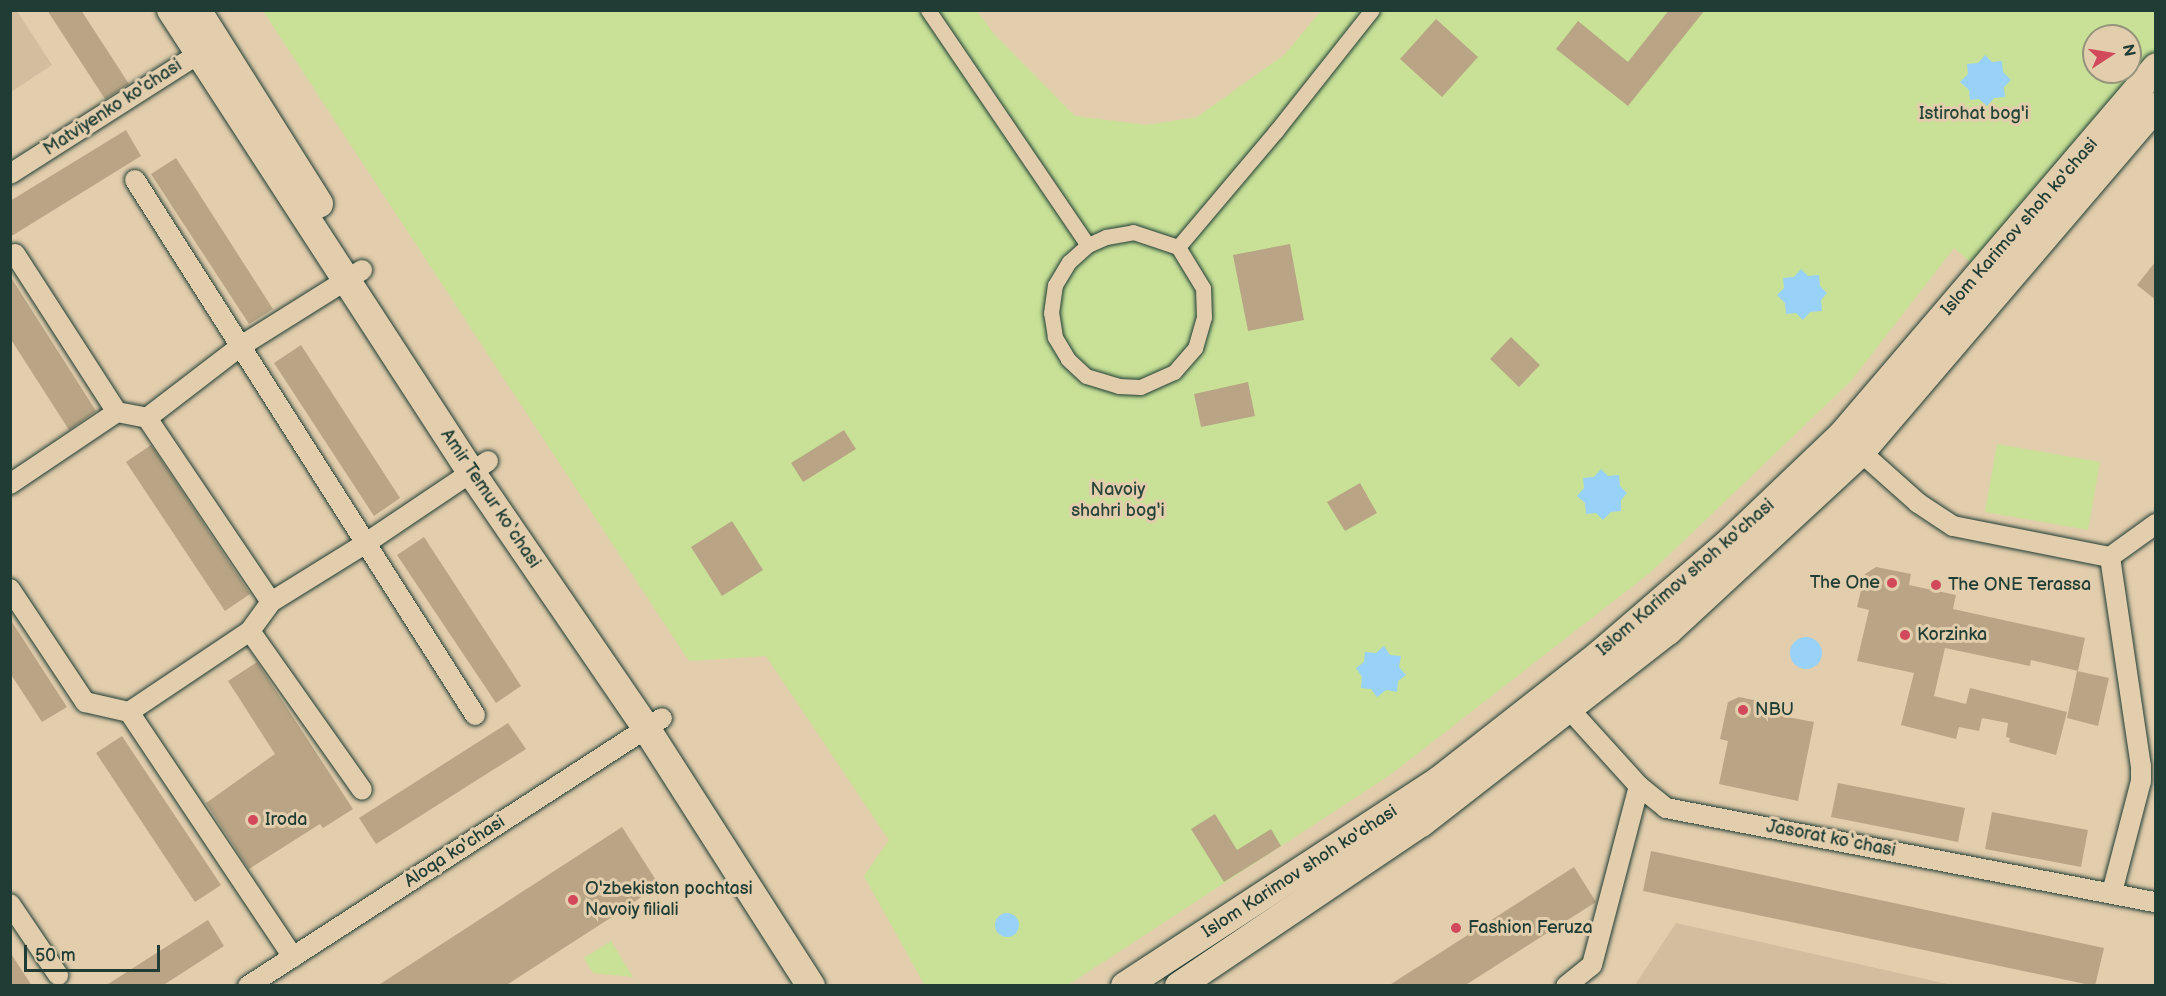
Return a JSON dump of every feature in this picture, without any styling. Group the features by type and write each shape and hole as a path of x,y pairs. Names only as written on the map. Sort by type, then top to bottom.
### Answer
{"main road":[{"name":"Amir Temur ko‘chasi","path":"171,10 208,48 353,275 480,467 832,986"},
{"name":"Amir Temur ko‘chasi","path":"197,10 208,48"},
{"name":"Islom Karimov shoh ko'chasi","path":"1852,444 2156,68"},
{"name":"Islom Karimov shoh ko'chasi","path":"1125,986 1668,631 1852,444 2156,106"},
{"name":"Islom Karimov shoh ko'chasi","path":"1179,986 1421,823 1561,701"},
{"name":"Amir Temur ko‘chasi","path":"654,723 811,986"}],"street":[{"path":"928,10 1088,245"},
{"path":"1178,247 1276,131 1372,10"},
{"name":"Matviyenko ko'chasi","path":"10,174 208,48"},
{"path":"135,180 475,715"},
{"path":"1133,232 1178,247 1203,288 1204,317 1195,348 1174,372 1140,387 1119,386 1086,376 1068,359 1055,337 1051,313 1055,285 1070,262 1088,245 1106,237 1133,232"},
{"path":"15,254 117,411 147,418 271,602"},
{"path":"147,418 241,346 353,275"},
{"path":"10,484 117,411"},
{"path":"1852,444 1918,503 1953,526 2110,557 2156,524"},
{"path":"129,712 250,632 271,602 366,543 480,467"},
{"path":"2110,557 2142,766 2141,781 2112,892"},
{"path":"10,589 85,702 129,712 293,957"},
{"path":"250,632 362,790"},
{"name":"Jasorat ko‘chasi","path":"1561,701 1639,786 1666,808 2156,902"},
{"name":"Aloqa ko'chasi","path":"248,986 654,723"},
{"path":"1566,986 1592,965 1639,786"},
{"path":"10,904 58,975"}],"shaded area":[{"path":"11,10 17,11 52,65 11,92"},
{"path":"1676,923 1952,985 1635,985"}],"green space":[{"name":"Navoiy shahri bog'i","path":"263,11 977,11 994,34 1075,116 1147,125 1197,117 1284,55 1321,11 2155,11 2156,59 2142,76 2142,24 2082,24 2082,84 2135,84 1978,269 1954,248 1851,381 1651,572 1390,775 1068,985 925,986 864,876 889,840 766,656 689,661"},
{"path":"1997,444 2100,462 2088,530 1985,512"},
{"path":"611,941 633,977 593,973 584,958"}],"water":[{"path":"1985,55 1992,62 2002,61 2003,72 2011,80 2004,87 2005,97 1994,98 1987,106 1979,99 1970,100 1969,90 1960,82 1968,74 1967,64 1978,63"},
{"path":"1801,269 1808,276 1819,275 1820,286 1827,293 1821,300 1822,311 1810,312 1803,320 1796,313 1786,314 1785,303 1777,295 1784,288 1783,278 1794,277"},
{"path":"1601,469 1608,476 1619,475 1620,486 1627,493 1621,500 1621,511 1611,512 1603,520 1596,513 1586,514 1585,503 1577,496 1584,488 1583,478 1594,477"},
{"path":"1806,637 1818,641 1822,653 1818,665 1806,669 1794,665 1790,653 1794,641"},
{"path":"1384,646 1390,655 1401,656 1399,667 1406,675 1398,681 1397,692 1386,690 1377,697 1371,689 1361,688 1362,677 1356,668 1364,662 1365,652 1376,653"},
{"path":"1007,913 1016,916 1019,925 1016,934 1007,937 998,934 995,925 998,916"}],"building":[{"path":"47,10 81,10 129,84 105,99"},
{"path":"1669,10 1705,10 1628,106 1556,49 1578,21 1628,62"},
{"path":"1436,19 1478,57 1442,97 1400,59"},
{"path":"126,130 141,156 10,237 10,201"},
{"path":"176,158 273,309 249,324 151,174"},
{"path":"1290,244 1304,320 1248,331 1233,255"},
{"path":"2156,261 2156,300 2137,285"},
{"path":"10,276 96,411 69,430 10,338"},
{"path":"1511,337 1540,365 1519,387 1490,359"},
{"path":"301,345 400,498 374,516 274,363"},
{"path":"1248,382 1255,416 1201,427 1194,394"},
{"path":"844,430 856,449 803,482 791,463"},
{"path":"151,445 250,594 225,611 126,462"},
{"path":"1360,483 1377,513 1345,531 1327,502"},
{"path":"732,521 763,570 722,596 691,547"},
{"path":"424,537 521,686 496,703 397,555"},
{"path":"1876,567 1911,574 1909,585 1956,595 1953,609 2085,638 2078,671 2031,660 2030,666 1945,648 1934,696 1966,704 1970,688 2067,712 2056,755 2009,742 2010,738 2006,737 2008,723 1982,718 1979,731 1959,727 1956,739 1901,725 1914,673 1857,661 1869,610 1857,607 1865,574"},
{"path":"10,619 67,707 42,722 10,673"},
{"path":"257,662 353,809 323,828 320,824 249,869 206,803 275,754 228,681"},
{"path":"2077,671 2109,678 2098,726 2067,718"},
{"path":"1739,697 1768,703 1766,713 1814,722 1798,801 1719,784 1728,741 1720,739 1728,702"},
{"path":"508,723 526,749 376,844 359,818"},
{"path":"122,736 221,885 195,902 96,753"},
{"path":"1838,783 1965,808 1958,842 1831,817"},
{"path":"1992,812 2088,830 2081,867 1985,849"},
{"path":"1215,814 1237,850 1271,829 1281,846 1224,882 1191,829"},
{"name":"O'zbekiston pochtasi Navoiy filiali","path":"622,827 659,885 615,915 505,986 377,986"},
{"path":"1651,851 2104,948 2095,986 1643,891"},
{"path":"1574,867 1596,902 1464,986 1388,986"},
{"path":"208,920 224,946 162,986 105,986"},
{"path":"10,952 32,986 10,986"}],"place":[{"name":"The One","path":"1892,583"},
{"name":"The ONE Terassa","path":"1936,585"},
{"name":"Korzinka","path":"1905,635"},
{"name":"NBU","path":"1743,710"},
{"name":"Iroda","path":"253,820"},
{"name":"O'zbekiston pochtasi Navoiy filiali","path":"573,900"},
{"name":"Fashion Feruza","path":"1456,928"}],"park label":[{"name":"Istirohat bog'i","path":"1974,114"}]}
